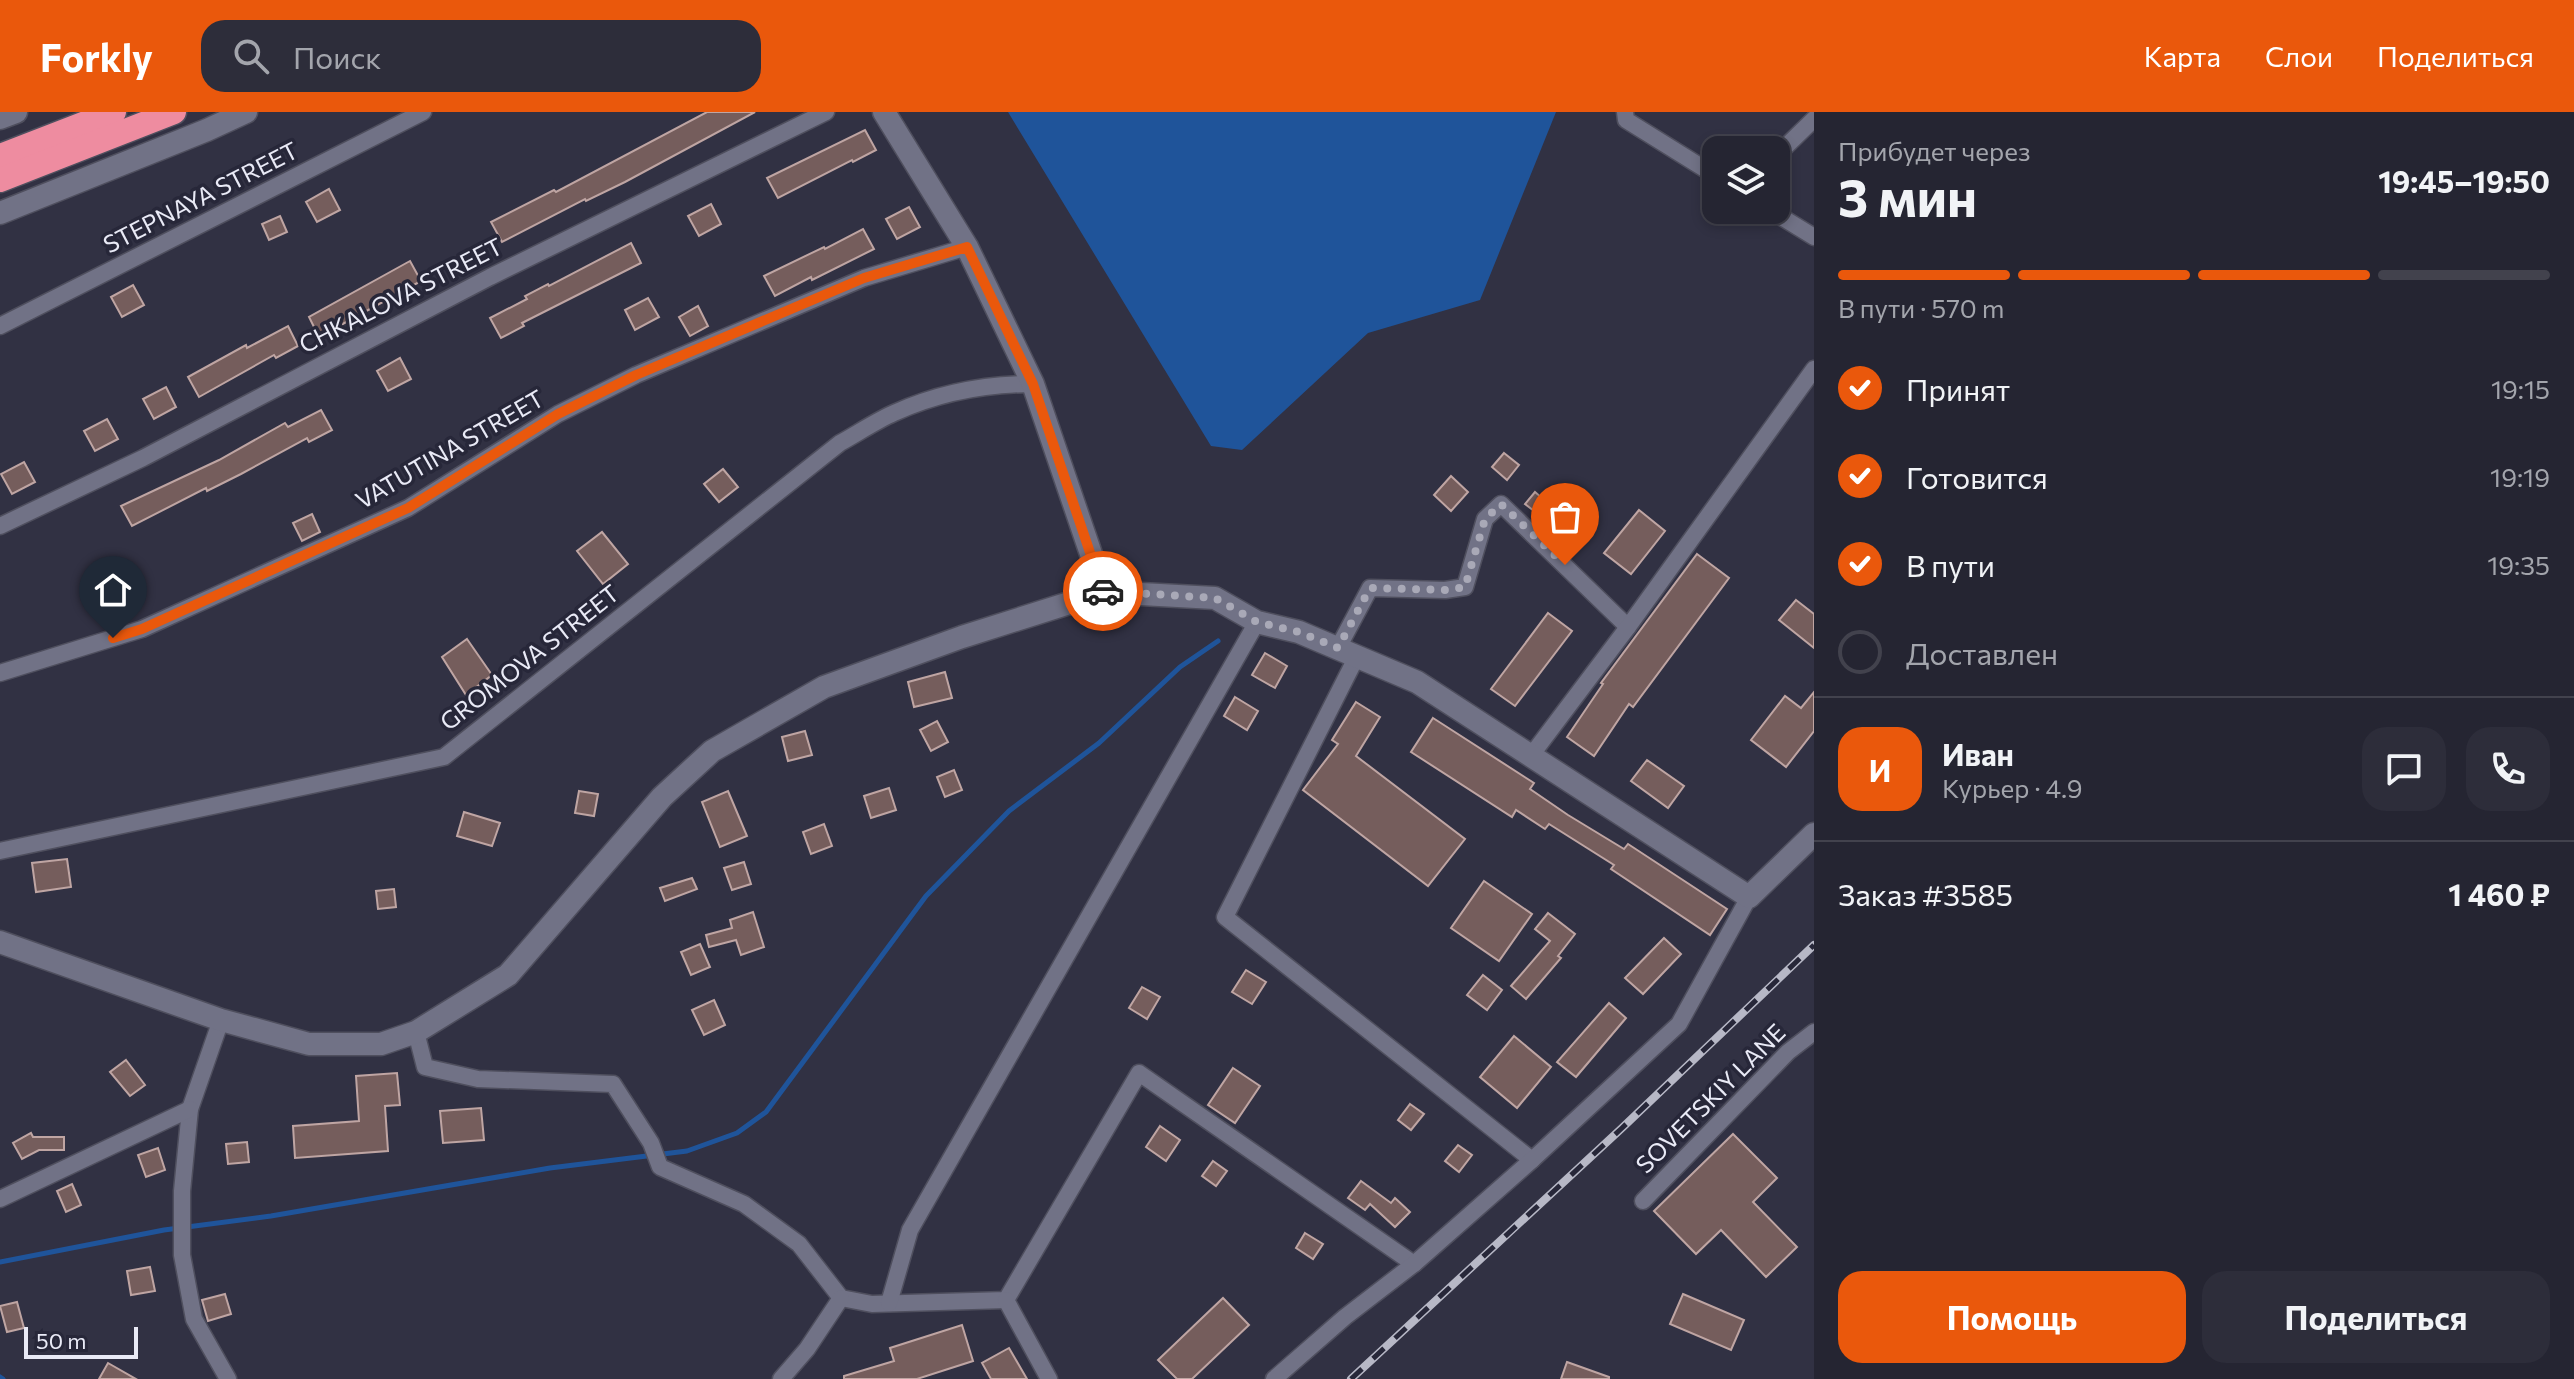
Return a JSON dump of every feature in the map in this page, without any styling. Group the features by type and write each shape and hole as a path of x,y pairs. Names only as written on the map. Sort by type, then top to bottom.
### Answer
{"highway":[{"path":"0,156 114,112"},
{"path":"0,180 174,112"}],"main road":[{"path":"0,118 16,112"},
{"path":"0,213 246,112"},
{"path":"884,112 967,247 1033,384 1104,592"},
{"path":"0,942 221,1020 309,1044 381,1044 416,1032 508,975 662,797 712,751 824,687 962,637 1104,592 1215,598 1257,622 1299,632 1417,682 1749,897 1814,834"}],"street":[{"name":"STEPNAYA STREET","path":"0,326 423,112"},
{"name":"CHKALOVA STREET","path":"0,526 143,458 490,277 826,112"},
{"path":"1626,116 1702,167"},
{"path":"1790,142 1814,119"},
{"path":"1790,222 1814,237"},
{"name":"VATUTINA STREET","path":"0,673 142,629 408,508 558,414 636,375 864,278 967,247"},
{"path":"1530,757 1814,369"},
{"name":"GROMOVA STREET","path":"0,851 444,757 840,443 894,413 953,393 998,384 1033,384"},
{"path":"1532,1160 1225,917 1348,652 1370,588 1445,590 1465,587 1485,519 1501,504 1628,627"},
{"path":"889,1303 910,1230 1257,622"},
{"path":"1274,1379 1345,1317 1414,1264 1679,1024 1749,897"},
{"path":"221,1020 190,1109 182,1191 182,1255 194,1319 228,1379"},
{"path":"416,1032 425,1067 478,1079 613,1084 651,1143 660,1167 744,1204 799,1244 841,1298 872,1304 1006,1300"},
{"name":"SOVETSKIY LANE","path":"1643,1201 1788,1052 1814,1032"},
{"path":"1006,1300 1139,1073 1414,1264"},
{"path":"0,1199 190,1109"},
{"path":"781,1379 807,1349 841,1298"},
{"path":"1006,1300 1049,1379"}],"water":[{"path":"1008,112 1556,112 1480,300 1368,333 1242,450 1211,446"}],"building":[{"path":"707,112 755,112 625,182 502,242 491,222 554,190 556,192"},
{"path":"865,130 876,150 778,198 767,178"},
{"path":"329,189 340,210 317,222 306,202"},
{"path":"711,204 721,224 699,236 688,216"},
{"path":"909,207 920,227 897,239 886,219"},
{"path":"280,216 287,232 269,240 262,224"},
{"path":"863,229 874,249 775,296 764,276"},
{"path":"631,243 641,263 522,323 524,326 501,338 490,318 527,299 525,296"},
{"path":"410,261 421,281 319,337 309,317"},
{"path":"133,285 144,305 122,317 111,297"},
{"path":"648,298 659,317 635,330 625,310"},
{"path":"698,306 708,326 690,336 679,317"},
{"path":"288,326 298,346 276,358 274,355 199,397 188,377"},
{"path":"400,358 411,379 388,391 377,371"},
{"path":"166,387 176,407 154,419 143,399"},
{"path":"321,410 332,430 309,442 307,438 207,491 206,488 132,526 121,506 219,460 285,423 288,427"},
{"path":"107,419 118,439 95,451 84,431"},
{"path":"1504,453 1519,465 1507,480 1492,467"},
{"path":"24,462 35,482 12,494 1,474"},
{"path":"723,469 738,487 719,502 704,484"},
{"path":"1451,476 1468,492 1451,511 1434,495"},
{"path":"1535,492 1556,510 1547,521 1525,504"},
{"path":"1639,510 1665,531 1631,574 1604,553"},
{"path":"312,514 320,532 302,541 293,523"},
{"path":"602,532 628,564 603,584 577,551"},
{"path":"1697,554 1729,578 1633,707 1629,704 1594,756 1567,737 1601,683"},
{"path":"1796,600 1814,614 1814,648 1779,620"},
{"path":"1548,613 1572,631 1515,706 1491,689"},
{"path":"467,639 492,675 466,695 442,657"},
{"path":"1265,653 1287,666 1275,688 1252,675"},
{"path":"945,672 952,698 914,707 908,682"},
{"path":"1814,692 1814,731 1786,767 1751,740 1785,696 1801,708"},
{"path":"1235,697 1258,711 1247,730 1224,716"},
{"path":"1356,702 1380,717 1356,756 1465,839 1428,886 1303,790 1338,744 1332,740"},
{"path":"1433,718 1534,783 1530,789 1568,815 1624,849 1628,844 1727,909 1710,935 1611,869 1614,865 1549,824 1545,829 1516,810 1512,817 1411,752"},
{"path":"937,721 948,742 931,751 920,730"},
{"path":"805,731 812,755 788,761 782,737"},
{"path":"1647,760 1684,786 1668,808 1631,781"},
{"path":"954,770 962,790 945,797 937,777"},
{"path":"889,788 896,810 871,818 864,796"},
{"path":"579,791 598,794 594,816 575,813"},
{"path":"728,791 747,836 720,847 702,802"},
{"path":"464,812 500,823 492,846 457,836"},
{"path":"824,824 832,846 811,854 803,832"},
{"path":"67,859 71,887 36,892 32,863"},
{"path":"744,862 751,884 732,890 724,868"},
{"path":"692,878 697,889 665,901 660,888"},
{"path":"1484,881 1532,914 1499,961 1451,928"},
{"path":"394,889 396,907 378,909 376,891"},
{"path":"753,912 764,947 741,955 736,940 709,947 706,935 732,928 730,920"},
{"path":"1548,913 1575,934 1558,956 1561,958 1526,999 1511,986 1550,941 1535,929"},
{"path":"1664,938 1681,954 1643,994 1625,978"},
{"path":"700,944 710,967 691,975 681,952"},
{"path":"1246,970 1266,982 1252,1004 1232,992"},
{"path":"1483,975 1502,990 1487,1010 1467,995"},
{"path":"1142,987 1160,997 1147,1019 1129,1008"},
{"path":"714,1000 725,1025 704,1035 692,1010"},
{"path":"1609,1003 1626,1018 1576,1077 1557,1062"},
{"path":"1514,1036 1551,1067 1517,1108 1480,1077"},
{"path":"126,1060 145,1085 130,1096 110,1072"},
{"path":"1233,1068 1260,1086 1235,1123 1208,1105"},
{"path":"397,1073 400,1105 385,1106 388,1151 295,1158 293,1126 359,1121 356,1076"},
{"path":"1410,1104 1424,1114 1411,1130 1398,1120"},
{"path":"481,1108 484,1140 443,1143 440,1111"},
{"path":"1160,1126 1180,1140 1166,1161 1146,1147"},
{"path":"31,1133 33,1137 64,1137 64,1150 39,1150 22,1159 13,1143"},
{"path":"1733,1134 1777,1178 1753,1202 1797,1247 1766,1277 1721,1230 1696,1254 1654,1211"},
{"path":"247,1142 249,1162 228,1164 226,1144"},
{"path":"1458,1145 1472,1155 1459,1172 1445,1161"},
{"path":"158,1148 165,1170 146,1177 138,1155"},
{"path":"1213,1161 1227,1171 1216,1186 1202,1176"},
{"path":"1361,1181 1391,1203 1395,1198 1410,1212 1395,1227 1370,1204 1365,1210 1348,1198"},
{"path":"72,1184 81,1205 66,1212 57,1191"},
{"path":"1305,1233 1323,1244 1313,1259 1296,1248"},
{"path":"150,1267 155,1291 131,1295 127,1271"},
{"path":"225,1294 231,1314 208,1321 202,1300"},
{"path":"1683,1294 1744,1320 1731,1350 1670,1324"},
{"path":"1223,1298 1249,1325 1192,1379 1177,1379 1158,1360"},
{"path":"17,1302 24,1328 7,1332 0,1306"},
{"path":"962,1325 973,1361 917,1379 844,1379 844,1376 894,1361 890,1348"},
{"path":"1009,1348 1027,1379 991,1379 982,1363"},
{"path":"1567,1362 1609,1377 1609,1379 1561,1379"},
{"path":"108,1363 136,1379 99,1379"}],"waterway":[{"path":"0,1262 164,1230 271,1216 550,1168 687,1151 737,1133 766,1112 926,896 1009,811 1099,743 1180,667 1218,641"}],"railway":[{"path":"1351,1379 1814,945"}],"way so far":[{"path":"1103,591 1215,598 1257,622 1299,632 1338,648 1370,588 1445,590 1465,587 1485,519 1501,504 1565,565"}],"route":[{"path":"113,638 142,629 408,508 558,414 636,375 864,278 967,247 1033,384 1103,591"}]}
